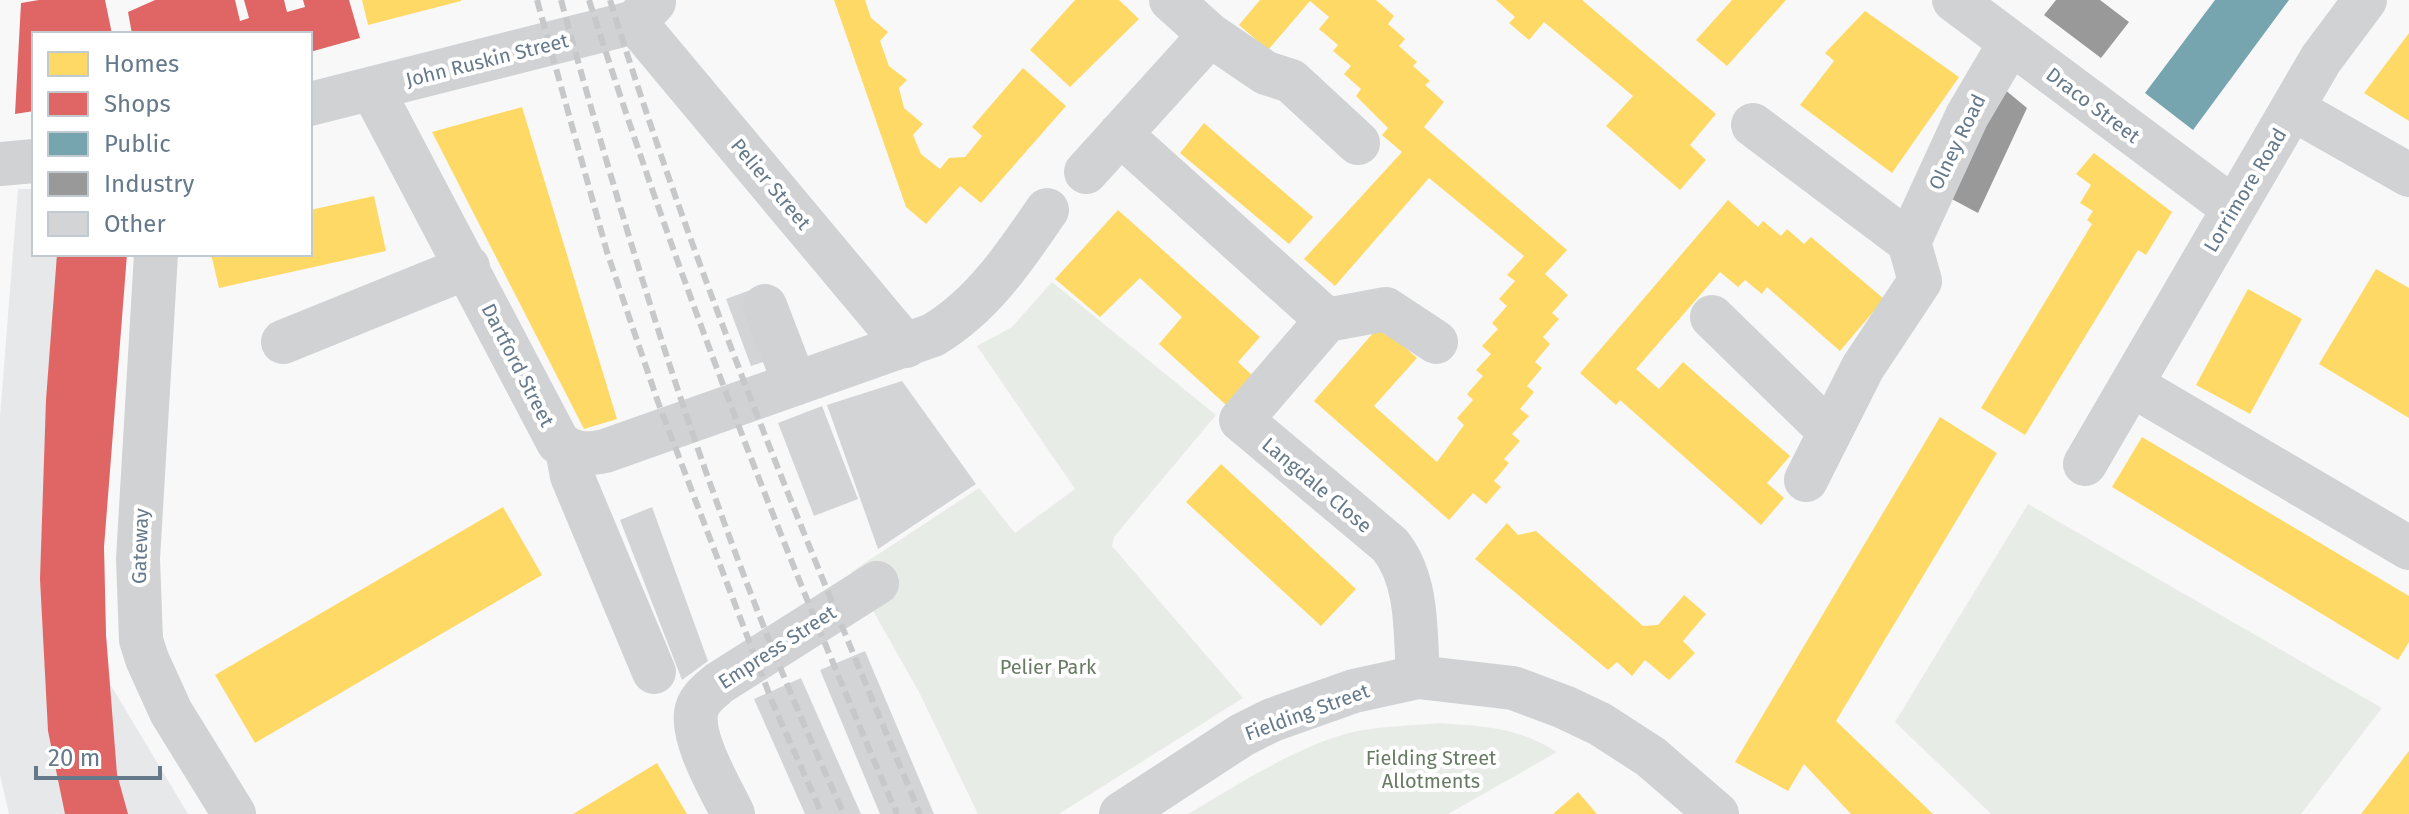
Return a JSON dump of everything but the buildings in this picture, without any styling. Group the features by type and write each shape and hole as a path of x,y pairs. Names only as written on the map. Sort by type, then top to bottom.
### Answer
{"street":[{"name":"Draco Street","path":"1954,0 2233,208"},
{"name":"Lorrimore Road","path":"2085,464 2321,59 2365,0"},
{"name":"John Ruskin Street","path":"312,104 646,11"},
{"name":"Pelier Street","path":"646,11 906,346"},
{"path":"1086,172 1120,134 1189,11 1266,73 1291,81 1358,143"},
{"name":"Olney Road","path":"1909,242 1967,116 2010,43"},
{"name":"Dartford Street","path":"372,89 558,442 567,450 572,476 654,672"},
{"path":"2293,109 2409,175"},
{"path":"1753,125 1909,242 1920,281 1863,367 1806,480"},
{"path":"1120,134 1327,320 1386,309 1436,342"},
{"path":"0,164 32,161"},
{"path":"567,450 581,455 605,451 933,335 963,315 1020,249 1047,210"},
{"name":"Gateway","path":"156,256 138,559 141,640 171,712 234,814"},
{"path":"283,342 468,267"},
{"path":"765,306 795,384"},
{"path":"1712,317 1829,431"},
{"name":"Langdale Close","path":"1327,320 1241,420 1390,545 1399,557 1411,588 1418,677"},
{"path":"2132,385 2409,548"},
{"name":"Empress Street","path":"733,814 699,734 696,712 701,700 719,683 877,583"},
{"name":"Fielding Street","path":"1121,814 1242,735 1272,720 1354,691 1418,677 1513,688 1564,707 1600,724 1651,757 1717,814"}],"shaded area":[{"path":"18,189 32,189 32,256 127,256 104,547 110,684 188,814 9,814 0,775 0,417"}],"green space":[{"name":"Pelier Park","path":"1052,282 1216,415 1114,537 1112,546 1243,698 1059,814 978,814 919,692 851,572 979,488 1015,533 1075,489 977,346 1012,327"},
{"path":"2028,504 2382,708 2301,814 1991,814 1895,722"},
{"name":"Fielding Street Allotments","path":"1439,723 1513,732 1557,752 1448,814 1188,814 1268,767 1332,738 1374,728"}],"railway":[{"path":"537,0 607,252 658,402 773,704 822,814"},
{"path":"561,0 620,207 721,515 759,616 844,814"},
{"path":"589,0 658,206 733,411 897,814"},
{"path":"610,0 643,104 716,309 795,512 920,814"}]}
